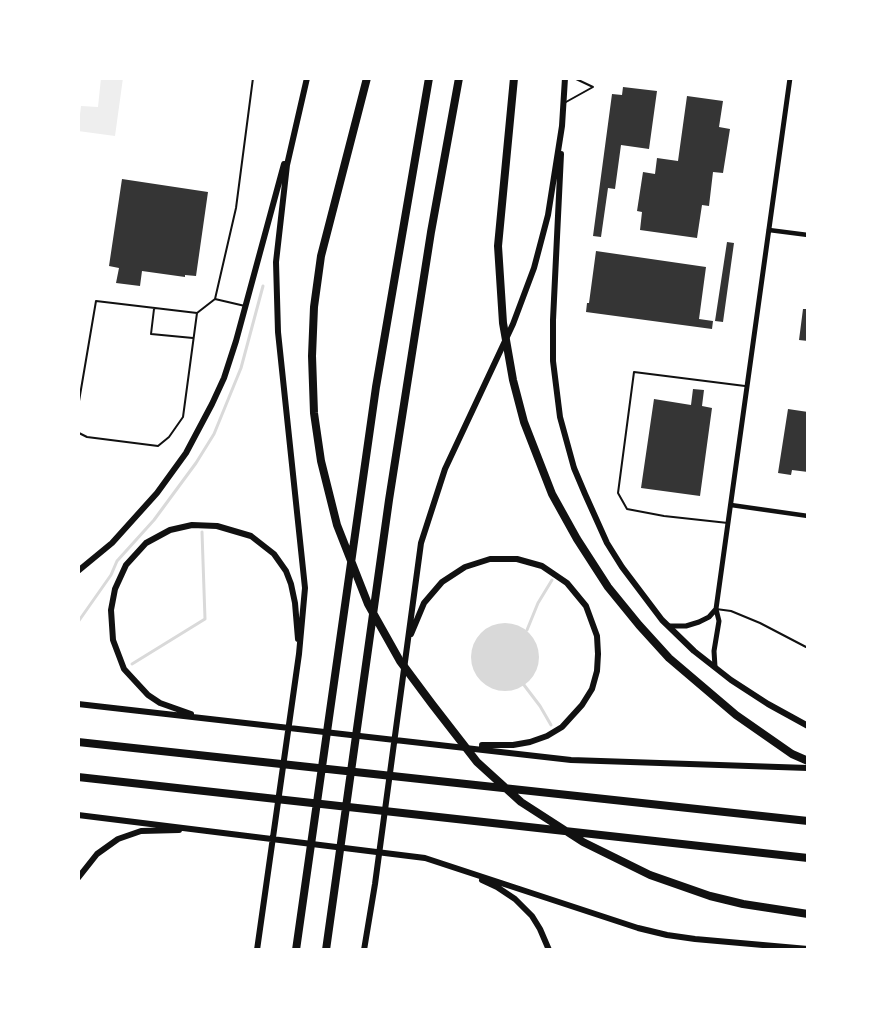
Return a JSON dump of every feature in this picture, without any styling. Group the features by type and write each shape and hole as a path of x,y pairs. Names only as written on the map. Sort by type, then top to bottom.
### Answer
{"highway":[{"path":"367,78 321,256 314,307 312,356 314,413 321,461 337,525 368,604 400,661 477,762 521,802 583,842 641,871 710,896 743,904 808,914"},
{"path":"296,950 383,340 429,78"},
{"path":"326,950 389,500 459,78"},
{"path":"514,78 498,246 503,323 513,380 524,422 552,495 608,587 669,658 704,690 792,754 808,761"},
{"path":"78,742 808,821"},
{"path":"78,777 808,858"}],"main road":[{"path":"78,571 112,543 143,511 186,453 212,404 224,378 245,306 307,78"},
{"path":"565,78 553,361 560,417 574,468 607,543 633,583 662,620 694,651 715,667 768,704 808,726"},
{"path":"257,950 299,654 305,588 301,533 289,450 276,304 276,262 281,212 287,165 298,112"},
{"path":"365,948 400,704 416,571 427,521 445,469 525,298 542,242 562,126"},
{"path":"203,718 160,703 148,695 124,669 116,651 111,626 115,589 126,565 146,543 183,526 205,525 241,532 264,545 280,563 291,584 296,603 299,654"},
{"path":"407,645 424,603 442,582 465,567 490,559 517,559 554,572 578,594 592,621 597,636 597,671 592,689 582,705 562,727 530,742 501,746 448,745"},
{"path":"78,704 571,760 808,768"},
{"path":"78,815 425,858 638,928 667,935 808,949"},
{"path":"78,878 107,845 131,833 154,830 214,831"},
{"path":"425,858 497,886 515,899 532,916 549,950"},
{"path":"252,950 261,917"}],"street":[{"path":"715,667 714,651 718,621 716,609 790,78"},
{"path":"769,230 808,235"},
{"path":"731,505 808,516"},
{"path":"669,626 686,626 699,622 709,617 716,609"}],"lane":[{"path":"78,428 79,433 87,437 158,446 169,437 183,417 197,313 215,298 236,208 253,78"},
{"path":"563,103 593,87 574,78"},
{"path":"215,298 245,306"},
{"path":"78,407 96,301 197,313"},
{"path":"154,309 151,334 193,338"},
{"path":"729,523 664,516 627,509 618,493 634,372 748,387"},
{"path":"716,609 741,615 806,647"}],"shaded area":[{"path":"101,78 123,78 115,136 78,131 81,106 98,107"},
{"path":"498,623 512,623 524,628 534,638 539,657 534,676 524,686 512,691 498,691 486,686 476,676 471,664 471,650 476,638 486,628"}],"building":[{"path":"623,87 657,91 649,149 621,145 615,189 608,188 601,237 593,236 612,94 622,95"},
{"path":"687,96 723,101 719,127 730,129 723,173 713,172 709,206 702,205 697,238 640,230 642,212 637,211 643,172 655,174 657,158 678,161"},
{"path":"122,179 208,192 196,276 185,275 185,277 142,271 140,286 116,283 119,268 109,266"},
{"path":"727,242 734,243 723,322 715,321"},
{"path":"596,251 706,267 699,319 713,321 712,329 586,312"},
{"path":"803,309 808,309 808,341 799,340"},
{"path":"693,389 704,390 702,406 712,408 700,496 641,488 654,399 691,405"},
{"path":"788,409 808,412 808,472 792,470 791,475 778,473"}],"waterway":[{"path":"78,622 111,575 117,561 154,520 196,463 214,434 241,368 263,286"},
{"path":"132,664 205,619 202,532"},
{"path":"527,630 538,603 552,580"},
{"path":"524,685 551,725"}]}
